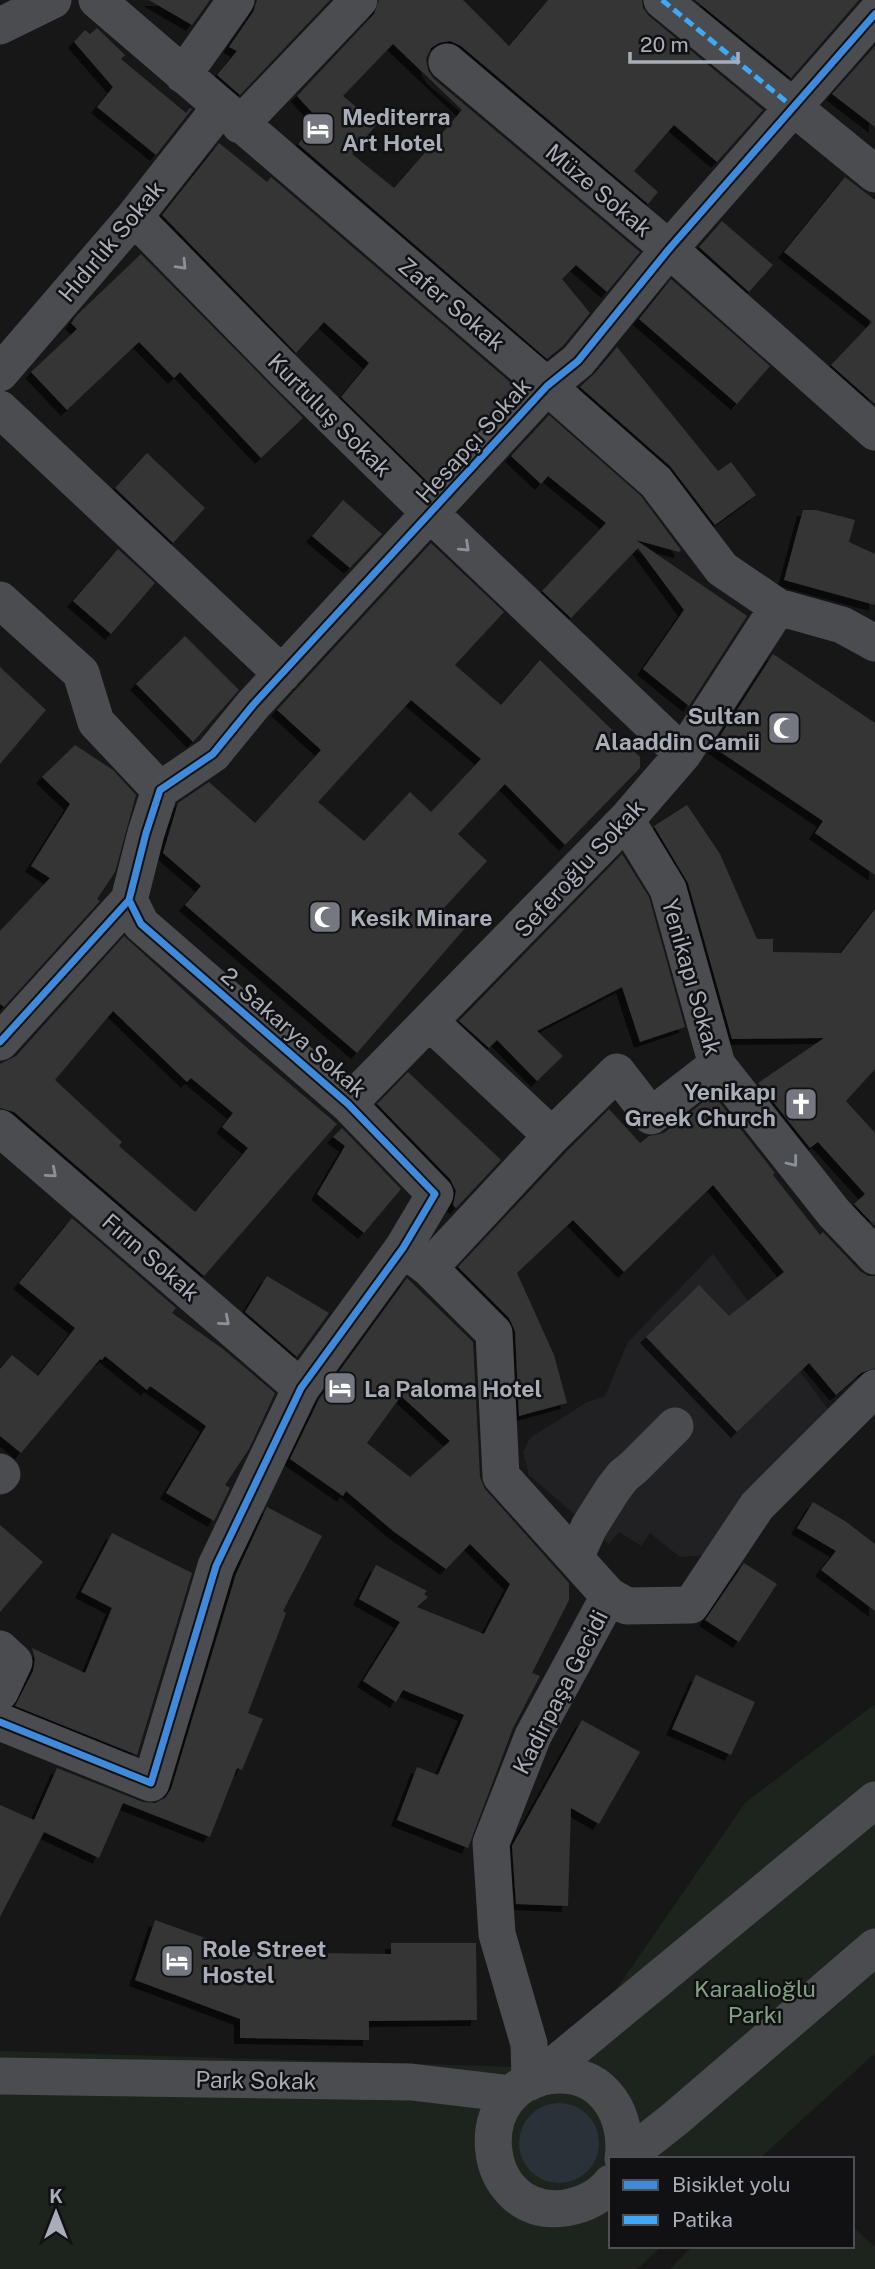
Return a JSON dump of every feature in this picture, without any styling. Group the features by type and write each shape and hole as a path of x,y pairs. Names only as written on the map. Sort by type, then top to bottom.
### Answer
{"street":[{"path":"0,26 53,0"},
{"name":"Zafer Sokak","path":"97,0 656,482 722,569 778,607 842,625 875,643"},
{"path":"183,75 236,0"},
{"name":"Hıdırlık Sokak","path":"0,373 134,217 230,116 359,0"},
{"path":"662,0 875,174"},
{"name":"Hesapçı Sokak","path":"160,790 213,754 253,705 547,386 578,361 669,249 875,14"},
{"name":"Müze Sokak","path":"447,62 669,249 875,432"},
{"name":"Kurtuluş Sokak","path":"134,217 430,514 683,754"},
{"path":"0,410 282,674"},
{"path":"0,600 80,673 96,722 160,790 129,900 0,1042"},
{"name":"Seferoğlu Sokak","path":"348,1104 626,820 683,754 778,607"},
{"name":"Yenikapı Sokak","path":"626,820 668,889 717,1066 834,1213 875,1256"},
{"name":"2. Sakarya Sokak","path":"129,900 141,924 348,1104 435,1194 416,1258"},
{"path":"430,1023 552,1136"},
{"path":"0,1721 151,1783 216,1566 301,1388 416,1258 552,1136 617,1072 651,1116 717,1066"},
{"name":"Fırın Sokak","path":"0,1128 301,1388"},
{"name":"Kadirpaşa Gecidi","path":"416,1258 494,1332 501,1476 609,1596 533,1735 491,1843 497,1934 528,2044 526,2085"},
{"path":"609,1596 627,1606 691,1605 757,1506 875,1388"},
{"path":"575,1558 589,1527 612,1489 675,1426"},
{"path":"0,1648 14,1662 0,1692"},
{"path":"609,2185 592,2200 576,2206 541,2206 525,2200 511,2189 500,2175 494,2159 494,2124 501,2108 875,1800"},
{"path":"627,2157 676,2118 875,1947"},
{"name":"Park Sokak","path":"0,2076 526,2085 559,2075 576,2077 592,2084 606,2095 617,2109 626,2142 624,2157"}],"shaded area":[{"path":"713,1254 830,1412 709,1555 680,1557 650,1533 641,1546 619,1532 609,1544 529,1475 523,1452 530,1438 587,1402 605,1396 628,1342"},
{"path":"559,2103 574,2106 587,2115 596,2128 599,2143 596,2158 587,2171 574,2180 559,2183 544,2180 531,2171 522,2158 519,2143 522,2128 531,2115 544,2106"}],"green space":[{"name":"Karaalioğlu Parkı","path":"875,1704 875,2053 761,2157 609,2157 609,2248 660,2248 637,2269 0,2269 0,2051 519,2067 582,2039 745,1803"},
{"path":"854,2228 875,2247 875,2269 670,2269 691,2248 854,2248"}],"building":[{"path":"149,0 210,0 192,25"},
{"path":"257,0 330,0 240,95 217,75 237,51 229,47 253,12"},
{"path":"379,0 463,0 509,46 548,0 642,0 643,8 649,16 763,110 717,162 674,125 634,171 658,192 648,204 461,46 450,41 431,48 426,59 433,78 640,252 607,292 576,265 562,279 590,313 563,346 547,359 298,144 318,119 297,96 374,14","holes":["393,44 462,110 394,188 352,154 377,124 343,96"]},
{"path":"695,0 859,0 791,78"},
{"path":"97,28 125,55 121,59 186,113 192,109 156,155 97,107 113,87 74,42 85,30 90,34"},
{"path":"875,46 875,127 832,94"},
{"path":"219,143 267,182 271,177 517,388 429,483 341,397 369,363 324,322 296,353 162,215"},
{"path":"845,177 875,200 875,404 831,365 872,322 784,252"},
{"path":"722,221 773,265 749,292 699,247"},
{"path":"141,254 303,418 261,458 180,372 174,378 139,342 67,410 31,372 77,329 71,323 77,315"},
{"path":"671,279 770,366 737,404 639,319"},
{"path":"617,347 718,471 731,462 756,495 715,525 670,466 580,387"},
{"path":"549,415 641,496 681,550 679,552 636,540 747,616 689,706 643,669 684,610 638,548 571,618 542,591 606,523 548,476 541,484 511,456"},
{"path":"147,453 205,508 173,543 115,488"},
{"path":"343,500 382,534 350,568 312,536"},
{"path":"803,510 816,510 855,520 849,542 875,554 875,605 784,580"},
{"path":"431,543 504,612 455,665 501,705 540,660 640,757 640,768 565,845 505,784 458,834 487,861 443,909 465,928 357,1053 185,905 201,886 163,853 178,803 209,782 255,823 321,750 277,710","holes":["411,700 481,759 431,812 410,792 364,841 318,802"]},
{"path":"118,549 155,583 111,634 73,601"},
{"path":"185,636 239,690 193,742 136,684"},
{"name":"Sultan Alaaddin Camii","path":"773,654 875,723 875,875 815,833 823,821 713,747"},
{"path":"0,667 46,710 0,764"},
{"path":"75,745 113,770 136,795 115,872 97,899 100,901 4,1007 0,1004 0,931 50,878 31,866 70,804 42,777"},
{"path":"687,805 720,854 757,939 773,939 773,952 841,953 875,909 875,1069 846,1101 875,1133 875,1226 854,1204 865,1194 818,1142 810,1148 758,1083 824,1038 732,1039 688,883 654,826"},
{"path":"622,854 649,897 685,1027 640,1042 622,987 537,1031 563,1056 537,1081 497,1040 489,1048 459,1021"},
{"path":"124,936 238,1040 337,1124 204,1276 14,1112 0,1108 0,1064 16,1056","holes":["113,1011 187,1082 191,1078 233,1113 222,1127 248,1148 195,1212 119,1146 122,1142 55,1080"]},
{"path":"408,1072 501,1160 456,1208 453,1205 456,1191 450,1179 377,1104"},
{"path":"713,1094 820,1235 823,1232 860,1271 868,1276 875,1276 875,1368 861,1373 836,1395 809,1363 737,1432 646,1337 699,1285 729,1316 784,1272 713,1185 624,1272 573,1220 517,1273 554,1355 567,1403 519,1416 515,1331 509,1318 458,1267 609,1109 640,1143 649,1136 664,1133"},
{"path":"342,1128 401,1189 364,1233 317,1194 345,1146 333,1137"},
{"path":"72,1218 176,1308 172,1313 223,1349 275,1393 249,1449 225,1485 230,1488 214,1521 166,1493 206,1426 150,1386 147,1390 105,1356 21,1453 0,1436 0,1369 12,1355 38,1376 75,1328 19,1283"},
{"path":"267,1276 329,1313 297,1357 245,1312"},
{"path":"407,1278 473,1342 480,1477 485,1489 569,1583 569,1600 532,1673 540,1676 513,1728 468,1848 397,1820 417,1767 438,1775 464,1715 403,1690 396,1702 363,1681 400,1622 359,1599 376,1565 427,1591 424,1594 428,1597 417,1607 484,1634 510,1584 470,1544 446,1569 393,1531 346,1491 343,1496 290,1459 319,1399","holes":["401,1396 450,1441 410,1477 367,1443"]},
{"path":"813,1502 845,1521 875,1544 875,1611 821,1570 836,1551 797,1528"},
{"path":"267,1507 322,1536 283,1611 286,1613 248,1713 263,1719 242,1770 237,1768 210,1837 123,1803 99,1858 44,1832 0,1917 0,1805 34,1820 57,1768 143,1802 155,1803 165,1798 171,1789 236,1574"},
{"path":"0,1525 43,1562 0,1612"},
{"path":"112,1533 192,1573 137,1755 15,1706 33,1671 35,1659 32,1648 85,1673 112,1608 81,1592"},
{"path":"744,1563 777,1584 739,1642 705,1620"},
{"path":"696,1675 755,1702 731,1755 672,1729"},
{"path":"582,1720 640,1752 599,1824 571,1808 568,1906 516,1904 512,1846"},
{"path":"155,1920 244,1952 391,1954 391,1943 476,1943 477,2020 369,2021 369,2040 240,2038 240,2019 135,1980"}],"marked path":[{"path":"662,0 794,108"}],"cycle path":[{"path":"0,1042 129,900 160,790 213,754 253,705 547,386 578,361 669,249 875,14"},
{"path":"0,1722 151,1783 216,1566 301,1388 403,1248 435,1194 348,1104 141,924 129,900"}],"place":[{"name":"Mediterra Art Hotel","path":"318,129"},
{"name":"Sultan Alaaddin Camii","path":"784,728"},
{"name":"Kesik Minare","path":"325,917"},
{"name":"Yenikapı Greek Church","path":"801,1104"},
{"name":"La Paloma Hotel","path":"340,1388"},
{"name":"Role Street Hostel","path":"177,1961"}]}
